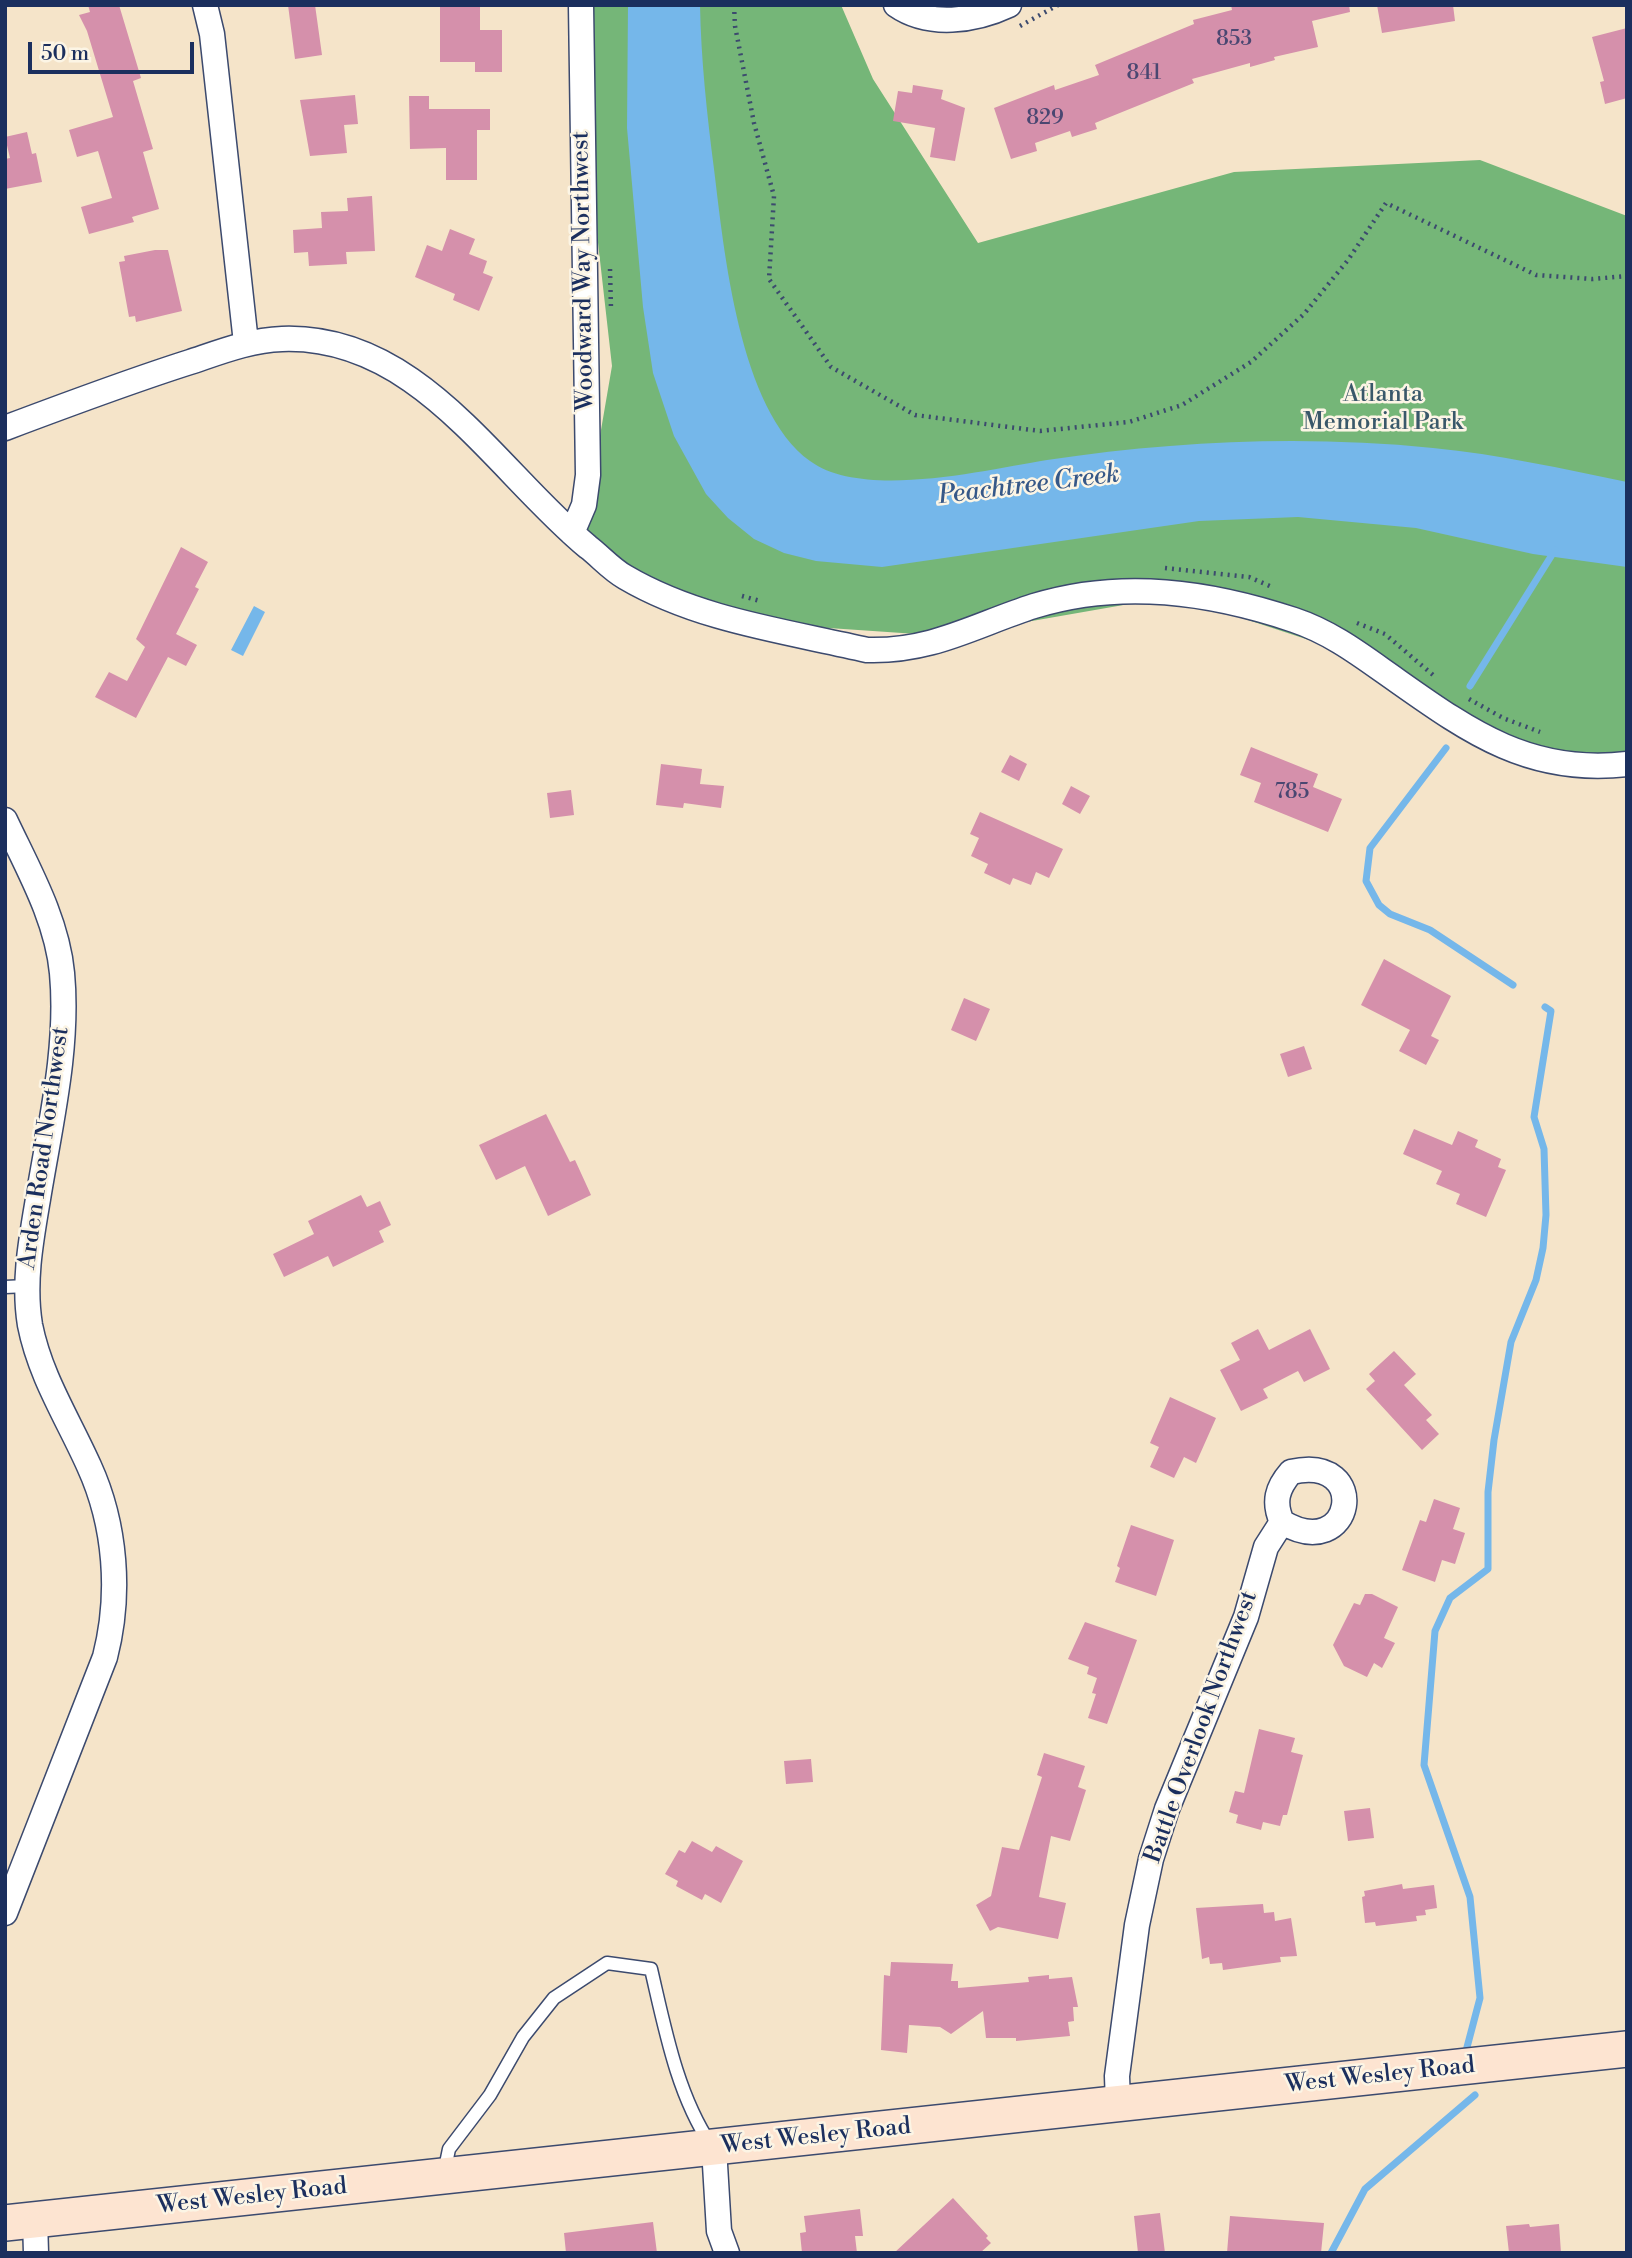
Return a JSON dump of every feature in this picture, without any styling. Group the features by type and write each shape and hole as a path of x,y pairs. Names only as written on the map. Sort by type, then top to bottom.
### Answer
{"street":[{"path":"205,5 212,34 246,343"},
{"name":"Woodward Way Northwest","path":"572,533 584,505 588,475 581,5"},
{"path":"896,5 925,19 953,20 1009,5"},
{"path":"5,428 141,377 246,343 282,339 321,341 355,350 391,365 446,408 572,533 622,575 675,603 867,650 893,651 925,646 1035,606 1089,593 1156,590 1223,599 1322,631 1478,734 1525,756 1568,766 1627,764"},
{"name":"Arden Road Northwest","path":"5,820 48,915 62,973 63,1011 57,1083 30,1246 16,1287 30,1321 44,1375 100,1493 116,1594 113,1626 105,1657 5,1913"},
{"name":"Battle Overlook Northwest","path":"1118,2104 1120,2049 1137,1926 1151,1858 1167,1809 1246,1617 1266,1547 1282,1522"},
{"name":"West Wesley Road","path":"25,2232 443,2177 1627,2049"},
{"path":"714,2148 719,2231 727,2253"}],"lane":[{"path":"443,2177 449,2149 490,2095 523,2037 554,1998 607,1963 651,1969 669,2048 699,2127 714,2148"}],"path":[{"path":"734,5 735,26 754,123 774,197 769,279 831,367 915,415 1040,431 1129,422 1182,405 1251,362 1304,314 1348,260 1386,203 1536,275 1592,279 1627,276"},
{"path":"607,257 612,279 610,321"},
{"path":"1159,569 1172,567 1249,577 1274,588"},
{"path":"741,596 768,602"},
{"path":"1350,621 1385,634 1442,683"},
{"path":"1462,695 1503,718 1551,737"}],"green space":[{"name":"Atlanta Memorial Park","path":"571,5 841,5 873,79 978,243 1234,172 1480,160 1627,216 1627,753 1558,760 1312,641 1175,596 946,636 697,619 584,529 612,366"}],"water":[{"name":"Peachtree Creek","path":"628,5 700,5 711,148 723,242 739,326 751,368 766,405 786,437 810,461 833,473 861,479 892,480 959,475 1095,453 1192,444 1336,442 1482,454 1627,482 1627,567 1533,554 1416,528 1298,517 1199,521 882,567 816,561 784,553 754,539 728,518 706,494 674,436 653,373 643,307 627,128"},
{"path":"254,606 265,612 243,656 231,650"}],"building":[{"path":"88,5 119,5 141,78 133,81 153,149 143,152 159,209 132,217 134,222 89,234 81,207 112,198 98,151 77,157 69,130 113,117 87,31 79,15 90,12"},
{"path":"288,5 315,5 322,55 295,59"},
{"path":"440,5 480,5 480,30 502,30 502,72 475,72 475,62 440,62"},
{"path":"1231,5 1349,5 1350,12 1312,21 1318,47 1274,57 1275,60 1250,67 1250,63 1192,79 1194,83 1095,123 1097,129 1072,137 1070,131 1035,143 1037,151 1011,159 994,108 1054,85 1055,90 1099,75 1095,65 1194,24 1193,20 1232,10"},
{"path":"1377,5 1453,5 1455,21 1382,33"},
{"path":"1627,28 1627,98 1605,104 1600,82 1604,81 1592,37"},
{"path":"913,85 943,90 941,99 965,108 955,161 930,157 935,128 893,121 898,91 912,93"},
{"path":"355,95 358,124 344,125 347,153 310,156 300,100"},
{"path":"409,96 429,96 429,109 490,109 490,130 477,130 477,180 446,180 446,148 410,149"},
{"path":"27,132 32,154 36,153 42,182 5,189 5,159 10,158 5,137"},
{"path":"372,196 375,251 346,252 347,264 309,266 308,252 294,253 293,230 322,228 321,212 348,211 347,198"},
{"path":"450,229 475,239 469,254 487,261 483,273 493,277 479,311 453,300 455,294 415,277 427,245 442,251"},
{"path":"168,250 182,311 136,322 135,316 129,317 119,262 125,261 124,256"},
{"path":"181,547 208,562 195,587 199,589 176,634 197,645 186,666 168,657 136,718 95,697 109,672 127,681 145,647 136,639"},
{"path":"1251,747 1318,774 1313,787 1342,799 1328,832 1254,802 1261,783 1240,775"},
{"path":"1010,755 1027,764 1019,781 1001,772"},
{"path":"661,764 702,769 700,784 724,786 721,808 684,803 683,808 656,805"},
{"path":"1071,786 1090,796 1080,814 1062,804"},
{"path":"571,790 574,815 550,818 547,793"},
{"path":"980,812 1063,849 1049,878 1036,872 1031,885 1013,878 1010,885 984,873 988,864 971,856 979,838 970,834"},
{"path":"1384,959 1451,996 1431,1036 1439,1040 1426,1065 1399,1051 1410,1030 1361,1005"},
{"path":"964,998 990,1009 976,1041 951,1030"},
{"path":"1304,1046 1312,1069 1288,1077 1280,1054"},
{"path":"546,1114 570,1162 575,1160 591,1195 548,1216 525,1166 496,1180 479,1145"},
{"path":"1414,1129 1452,1145 1458,1131 1478,1140 1475,1147 1501,1159 1498,1167 1506,1170 1486,1217 1456,1204 1460,1194 1436,1184 1442,1171 1403,1154"},
{"path":"361,1195 367,1207 380,1201 391,1225 379,1231 384,1242 333,1267 328,1256 284,1277 273,1254 314,1234 308,1221"},
{"path":"1258,1329 1269,1350 1310,1329 1330,1369 1304,1382 1298,1371 1263,1389 1268,1398 1241,1411 1220,1370 1240,1360 1231,1343"},
{"path":"1394,1351 1416,1374 1404,1385 1432,1415 1426,1420 1439,1434 1422,1450 1366,1389 1375,1381 1369,1374"},
{"path":"1170,1397 1216,1418 1196,1463 1184,1457 1174,1478 1150,1467 1159,1447 1150,1443"},
{"path":"1434,1499 1460,1508 1453,1529 1465,1533 1455,1564 1442,1560 1435,1582 1402,1570 1420,1520 1426,1522"},
{"path":"1131,1525 1174,1540 1156,1596 1115,1582 1120,1568 1117,1566"},
{"path":"1365,1594 1372,1594 1398,1607 1384,1638 1395,1643 1382,1668 1374,1663 1367,1677 1344,1666 1333,1645 1354,1603 1360,1605"},
{"path":"1085,1622 1137,1640 1107,1724 1088,1718 1096,1694 1092,1693 1097,1678 1087,1674 1089,1667 1068,1659"},
{"path":"1259,1729 1295,1738 1291,1752 1303,1755 1287,1815 1283,1815 1280,1826 1263,1822 1261,1830 1236,1823 1238,1815 1229,1812 1235,1791 1244,1793"},
{"path":"1044,1753 1085,1766 1078,1787 1086,1790 1070,1841 1051,1836 1039,1897 1066,1903 1058,1939 998,1927 990,1931 976,1905 991,1896 1002,1847 1019,1850 1042,1777 1037,1775"},
{"path":"811,1759 813,1782 786,1784 784,1761"},
{"path":"1370,1808 1374,1838 1348,1841 1344,1811"},
{"path":"692,1841 712,1852 716,1846 743,1861 721,1903 705,1894 702,1900 676,1886 678,1881 665,1874 679,1850 685,1853"},
{"path":"1402,1884 1403,1889 1434,1885 1437,1908 1425,1910 1426,1915 1416,1916 1417,1921 1376,1926 1375,1922 1365,1923 1362,1897 1365,1896 1364,1891"},
{"path":"1263,1904 1264,1913 1274,1912 1275,1921 1291,1918 1297,1956 1280,1957 1281,1962 1223,1970 1222,1963 1210,1964 1209,1957 1202,1959 1196,1908"},
{"path":"891,1962 953,1964 951,1981 958,1981 958,1988 1029,1982 1028,1977 1072,1977 1078,2007 1073,2007 1074,2021 1068,2022 1070,2036 1016,2041 1016,2038 986,2038 983,2011 951,2034 940,2027 909,2025 907,2053 881,2050 884,1975 890,1976"},
{"path":"953,2198 988,2236 986,2238 991,2243 980,2253 894,2253"},
{"path":"860,2209 863,2236 855,2236 857,2253 802,2253 800,2233 806,2232 804,2216"},
{"path":"1160,2213 1165,2253 1138,2253 1134,2216"},
{"path":"1230,2216 1324,2223 1321,2253 1227,2253"},
{"path":"653,2222 657,2253 566,2253 564,2233"},
{"path":"1529,2224 1530,2227 1559,2224 1561,2253 1509,2253 1506,2226"}],"waterway":[{"path":"1470,686 1555,550"},
{"path":"1446,748 1370,848 1366,881 1379,905 1390,914 1430,930 1513,985"},
{"path":"1466,2051 1480,1998 1470,1897 1424,1765 1435,1631 1450,1598 1488,1569 1488,1492 1494,1440 1511,1342 1536,1280 1543,1248 1546,1215 1544,1149 1534,1117 1551,1011 1545,1007"},
{"path":"1331,2253 1365,2189 1475,2095"}]}
